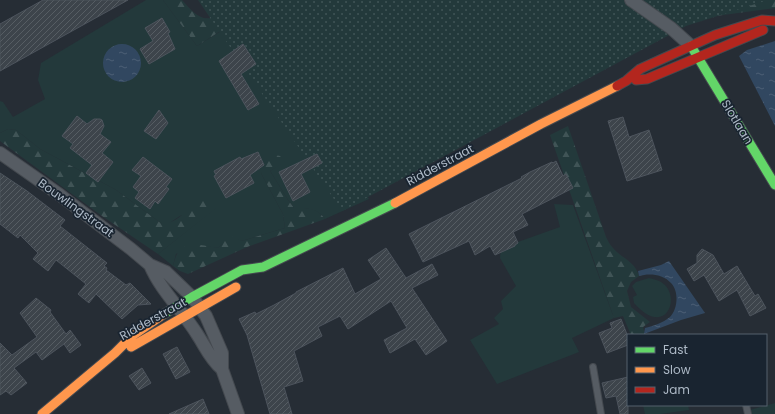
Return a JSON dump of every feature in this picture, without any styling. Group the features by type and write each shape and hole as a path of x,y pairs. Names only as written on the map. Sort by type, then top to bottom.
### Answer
{"street":[{"path":"631,0 671,28 691,46"},
{"name":"Ridderstraat","path":"115,353 138,344 185,317 200,306 245,282 263,267 383,209 541,124 626,81 640,69 718,34 762,20 775,21"},
{"name":"Ridderstraat","path":"626,81 647,79 700,58 763,30 775,21"},
{"name":"Slotlaan","path":"691,46 700,58 775,186"},
{"name":"Bouwlingstraat","path":"0,153 60,195 150,265 166,272 192,297 200,306 222,353 222,369 238,414"},
{"name":"Bouwlingstraat","path":"150,265 158,281 198,334 214,362 222,369"},
{"name":"Ridderstraat","path":"42,414 115,353 132,336 177,306 242,270 263,267"}],"lane":[{"path":"593,367 600,414"}],"green space":[{"path":"146,0 163,0 197,46 237,21 369,199 325,219 322,215 315,211 294,208 270,171 285,161 261,173 283,214 285,228 242,241 230,237 218,248 195,245 176,254 173,266 158,254 223,202 180,216 168,224 162,224 116,190 40,149 16,130 8,129 0,133 0,101 3,102 13,117 45,99 38,80 41,63"},
{"path":"163,0 182,0 193,12 201,17 210,18 215,16 236,21 197,46"},
{"path":"198,0 768,0 686,26 342,211"},
{"path":"721,0 775,0 775,8 701,18"},
{"path":"568,126 606,237 611,246 634,267 639,276 631,282 627,291 631,307 650,322 643,327 645,334 631,334 623,316 614,318 550,135"},
{"path":"8,129 16,130 40,149 116,190 162,224 178,218 199,202 207,199 215,198 224,202 158,254 102,216 0,141 0,133"},
{"path":"271,154 280,156 285,162 270,171 294,208 308,208 315,210 325,219 247,247 188,274 173,266 178,252 185,246 199,245 218,248 222,244 226,234 242,241 285,228 283,214 261,173"},
{"path":"554,204 573,205 614,318 572,338 579,352 497,384 470,340 499,324 494,318 503,309 501,301 516,286 500,258 501,248 560,227"},
{"path":"649,278 661,282 667,288 671,296 671,304 668,311 662,316 655,317 645,313 634,303 633,297 637,295 632,286 636,282"},
{"path":"775,403 775,414 752,414 750,410 767,406"},
{"path":"643,406 688,406 689,410 660,414 645,414"}],"water":[{"path":"775,41 775,126 739,56 747,50"},
{"path":"118,44 126,44 133,47 138,52 141,63 138,74 133,79 126,82 118,82 111,79 106,74 103,67 103,59 106,52 111,47"},
{"path":"669,261 705,313 644,334 645,328 661,323 673,314 676,305 676,295 674,286 668,280 656,275 639,276 638,271 661,265"}],"building":[{"path":"43,0 128,0 0,71 0,24"},
{"path":"162,18 170,32 168,33 175,49 149,64 140,49 153,41 145,28"},
{"path":"243,44 256,64 241,74 259,104 248,110 219,61"},
{"path":"159,110 168,123 156,139 144,131"},
{"path":"77,116 87,124 94,119 102,120 104,126 100,134 111,142 102,153 113,162 98,182 86,173 92,165 70,148 73,144 62,136"},
{"path":"623,117 629,137 649,130 662,170 627,181 608,121"},
{"path":"258,152 264,165 250,175 254,183 226,198 214,176 216,175 214,171 240,157 241,159"},
{"path":"317,154 322,163 301,174 310,192 293,201 279,172"},
{"path":"143,157 172,179 166,187 169,189 158,204 155,201 150,209 135,198 139,192 133,187 141,176 132,170"},
{"path":"556,161 563,176 566,174 573,188 522,214 528,225 513,232 518,243 515,246 495,255 490,246 475,255 469,241 423,262 409,234 522,178 521,177 530,172"},
{"path":"0,173 27,191 65,220 60,226 107,263 104,266 107,268 106,270 126,285 130,283 151,304 138,305 122,319 96,294 89,303 78,294 86,284 56,260 48,271 33,259 38,253 20,235 18,238 0,224"},
{"path":"386,248 406,278 432,264 438,275 412,288 447,341 426,355 415,339 390,353 384,340 407,328 391,301 348,329 340,316 318,327 322,336 294,351 303,381 284,387 292,414 270,414 247,335 239,319 255,312 256,314 343,268 355,294 381,279 368,260"},
{"path":"702,249 713,255 724,274 737,266 755,296 758,294 766,308 750,316 737,290 719,301 704,275 694,281 687,269 697,263 697,255"},
{"path":"36,298 51,310 50,312 66,334 70,330 81,345 70,353 64,344 42,360 36,352 14,368 27,383 11,395 6,391 0,395 0,343 12,355 37,337 20,313"},
{"path":"621,319 627,334 627,345 607,353 599,333 612,328 610,323"},
{"path":"177,347 190,372 176,379 163,354"},
{"path":"142,368 151,383 139,390 129,376"},
{"path":"627,377 628,414 620,414 616,396 606,398 602,383"},
{"path":"203,399 209,414 169,414"}],"traffic: fast":[{"path":"691,46 775,185"},
{"path":"164,314 242,270 263,267 395,203"}],"traffic: slow":[{"path":"395,203 541,124 617,86"},
{"path":"131,347 236,287"},
{"path":"42,414 115,353 132,336 164,314"}],"traffic: jam":[{"path":"617,86 626,81 640,69 715,35 762,20 775,21"},
{"path":"636,80 647,79 763,30"}]}
